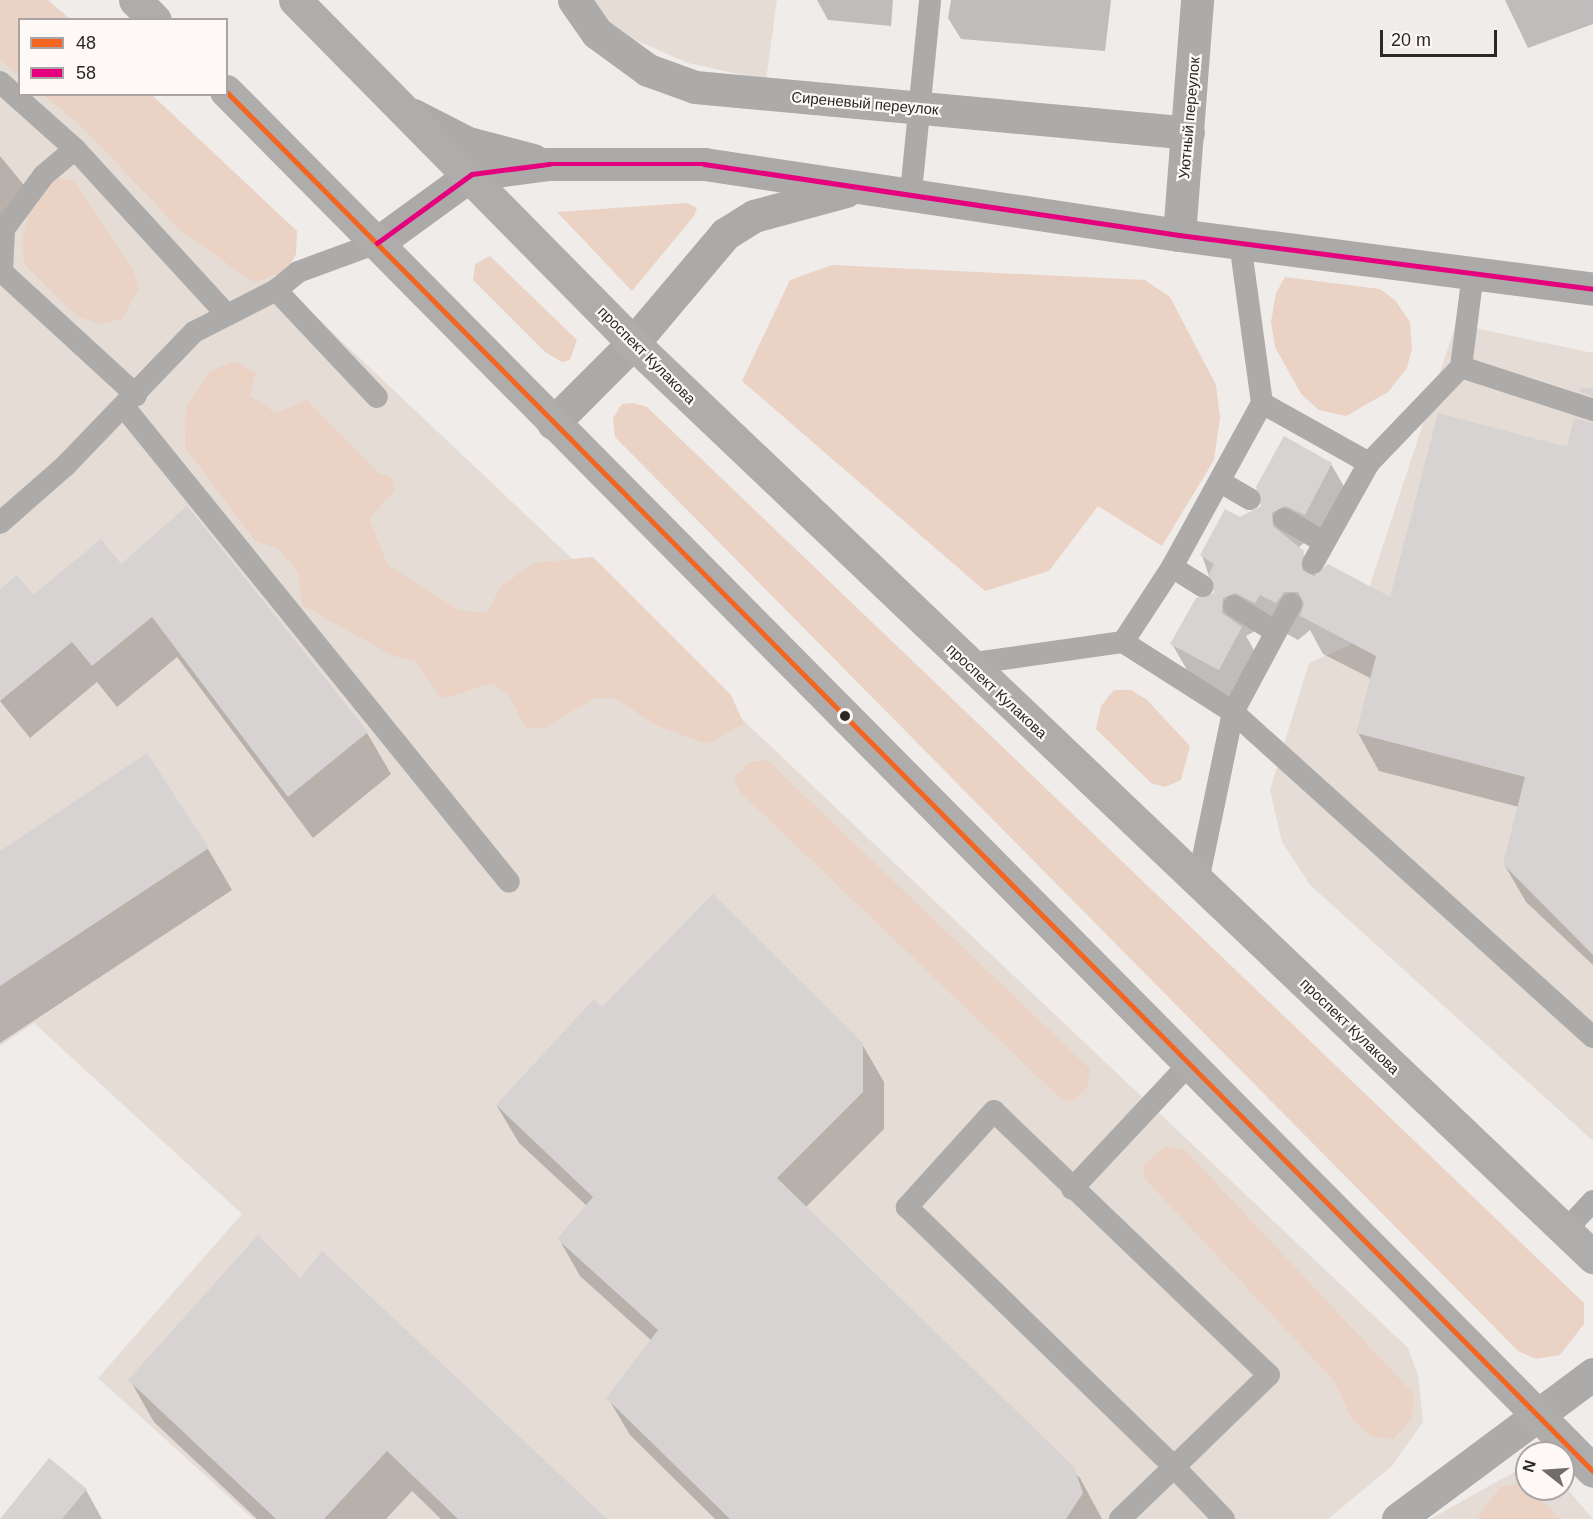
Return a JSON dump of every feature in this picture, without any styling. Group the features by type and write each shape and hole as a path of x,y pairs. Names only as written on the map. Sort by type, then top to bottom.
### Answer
{"main road":[{"path":"135,0 153,18"},
{"name":"проспект Кулакова","path":"295,0 472,174 633,343 1593,1257"},
{"path":"228,93 1593,1470"},
{"name":"проспект Кулакова","path":"413,115 468,143 549,164"},
{"path":"377,243 472,174 549,164 704,164 859,187 911,192 1179,235 1593,289"},
{"path":"553,423 633,343 725,234 754,216 859,187"}],"street":[{"name":"Сиреневый переулок","path":"574,0 597,33 648,70 695,87 1188,133"},
{"name":"Уютный переулок","path":"1179,235 1197,0"},
{"path":"1398,1519 1539,1417 1593,1374"}],"lane":[{"path":"911,192 930,2"},
{"path":"0,82 75,149 226,315"},
{"path":"75,149 44,176 4,229 1,271 130,401 509,882"},
{"path":"1123,642 1172,567 1222,483 1262,403 1240,242"},
{"path":"0,523 130,401 194,332 276,290 298,272 377,243"},
{"path":"1313,562 1369,463 1461,367 1473,273"},
{"path":"276,290 377,397"},
{"path":"1461,367 1593,410"},
{"path":"1262,403 1369,463"},
{"path":"1222,483 1250,499"},
{"path":"1284,519 1324,542"},
{"path":"1172,567 1202,586"},
{"path":"1198,881 1233,711 1291,604"},
{"path":"1234,606 1275,632"},
{"path":"968,664 1123,642 1233,711 1593,1037"},
{"path":"1072,1189 1190,1063"},
{"path":"1120,1519 1174,1467 1269,1375 1072,1189 994,1111 907,1207 1174,1467 1224,1519"},
{"path":"1565,1231 1593,1201"}],"shaded area":[{"path":"0,0 48,0 69,18 18,18 18,75 0,59"},
{"path":"594,0 777,0 766,80 688,63 619,33"},
{"path":"0,18 18,35 18,96 82,96 1408,1348 1418,1375 1423,1422 1392,1466 1328,1519 253,1519 98,1378 242,1214 34,1023 0,1046"},
{"path":"44,96 153,96 297,231 296,254 286,272 253,282 181,231 82,127"},
{"path":"53,179 74,180 133,270 139,288 122,319 101,324 78,317 25,265 22,241 30,213"},
{"path":"687,203 697,208 694,216 632,291 557,212"},
{"path":"490,256 577,340 570,360 562,362 545,352 473,280 475,264"},
{"path":"832,265 1145,280 1170,297 1216,385 1220,418 1214,460 1162,546 1098,506 1049,571 985,591 742,381 790,280"},
{"path":"1285,277 1380,289 1395,300 1410,322 1412,348 1407,368 1388,392 1346,416 1319,410 1301,394 1275,347 1271,322 1276,293"},
{"path":"1456,324 1593,353 1593,1141 1310,885 1282,842 1270,790 1309,663 1350,645"},
{"path":"235,361 256,373 250,396 276,413 307,400 378,473 392,478 395,490 369,519 388,565 459,610 487,613 501,586 535,563 593,557 731,695 744,724 707,744 657,726 615,698 595,698 544,728 526,728 507,693 492,683 442,699 415,661 393,656 302,605 298,572 279,549 255,541 185,447 186,407 210,371"},
{"path":"633,403 647,407 1584,1303 1584,1324 1560,1355 1536,1359 1518,1351 615,437 613,418 622,404"},
{"path":"1114,690 1131,690 1146,699 1190,746 1181,780 1165,787 1151,783 1096,729 1101,706"},
{"path":"767,760 1090,1069 1087,1088 1075,1100 1063,1101 739,791 734,777 751,762"},
{"path":"1166,1146 1185,1150 1413,1393 1412,1419 1393,1439 1371,1436 1351,1417 1335,1382 1145,1179 1143,1166"},
{"path":"1515,1472 1515,1501 1575,1501 1575,1498 1593,1519 1430,1519"},
{"path":"1515,1485 1515,1501 1542,1501 1560,1519 1477,1519 1500,1487"}],"building":[{"path":"1581,387 1593,389 1593,396 1580,392"},
{"path":"1438,413 1567,447 1574,418 1593,423 1593,955 1503,864 1525,777 1356,733 1376,656 1300,616 1304,603 1298,592 1284,592 1276,603 1260,595 1255,603 1235,593 1223,598 1222,613 1242,627 1219,670 1170,644 1196,598 1214,593 1209,574 1214,564 1200,555 1225,509 1240,517 1261,506 1256,487 1284,436 1332,463 1305,515 1285,506 1272,513 1273,526 1304,551 1302,570 1314,576 1328,564 1390,597"},
{"path":"187,506 368,732 288,797 152,617 92,666 72,642 0,701 0,589 17,575 33,595 101,539 121,564"},
{"path":"147,753 209,848 0,986 0,851"},
{"path":"713,894 863,1043 863,1092 777,1178 1074,1467 1083,1493 1066,1519 730,1519 606,1398 658,1330 557,1239 593,1197 496,1105 594,999 602,1007"},
{"path":"258,1235 300,1278 322,1251 607,1519 458,1519 387,1451 324,1519 276,1519 128,1380"},
{"path":"49,1458 87,1489 62,1519 0,1519"}],"transit line":[{"name":"48","path":"228,93 1593,1471"},
{"name":"58","path":"377,243 472,174 549,164 704,164 1179,235 1593,289"}]}
